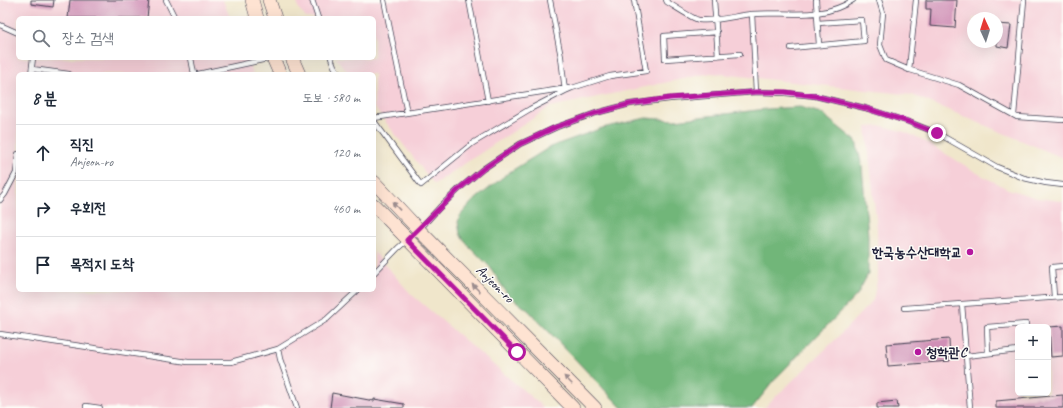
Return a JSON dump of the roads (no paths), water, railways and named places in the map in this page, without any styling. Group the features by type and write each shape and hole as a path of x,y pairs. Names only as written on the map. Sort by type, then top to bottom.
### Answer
{"street":[{"path":"252,0 256,16"},
{"path":"269,0 274,16"},
{"path":"274,60 279,72"},
{"path":"293,60 298,72"},
{"name":"Anjeon-ro","path":"376,184 418,230 595,408"},
{"path":"376,208 573,408"}],"lane":[{"path":"166,0 174,16"},
{"path":"314,0 318,16"},
{"path":"384,0 407,113"},
{"path":"469,0 488,101"},
{"path":"550,0 562,57 565,90"},
{"path":"376,120 407,113 565,90 610,76 646,71 634,0"},
{"path":"666,0 698,20 752,14 817,13 843,6 852,0"},
{"path":"714,0 718,56"},
{"path":"816,0 819,45"},
{"path":"879,0 883,13 880,44 886,60 909,70 959,85 1017,117 1063,120"},
{"path":"909,70 916,0"},
{"path":"1014,115 1024,0"},
{"path":"752,14 756,92"},
{"path":"791,48 864,42 862,20 818,24"},
{"path":"0,25 16,32"},
{"path":"717,32 664,36 665,59 740,54"},
{"path":"31,72 34,60"},
{"path":"191,60 194,72"},
{"path":"207,72 264,60"},
{"path":"332,60 338,72"},
{"path":"32,68 57,72"},
{"path":"376,123 421,185 473,143 565,90"},
{"path":"376,271 455,192 483,169 520,144 556,127 596,113 630,104 670,98 756,92 785,92 815,96 865,108 909,122 937,133 997,167 1024,178 1063,185"},
{"path":"0,200 16,175"},
{"path":"1054,297 1052,267 1063,266"},
{"path":"0,334 188,362 231,362 278,349 327,319 356,292"},
{"path":"904,308 1063,297"},
{"path":"962,304 970,408"},
{"path":"988,353 987,327 1015,325"},
{"path":"278,349 297,408"},
{"path":"966,356 1015,350"},
{"path":"86,408 86,406 100,408"}],"place":[{"name":"한국농수산대학교","path":"970,252"},
{"name":"청학관C","path":"918,352"}]}
